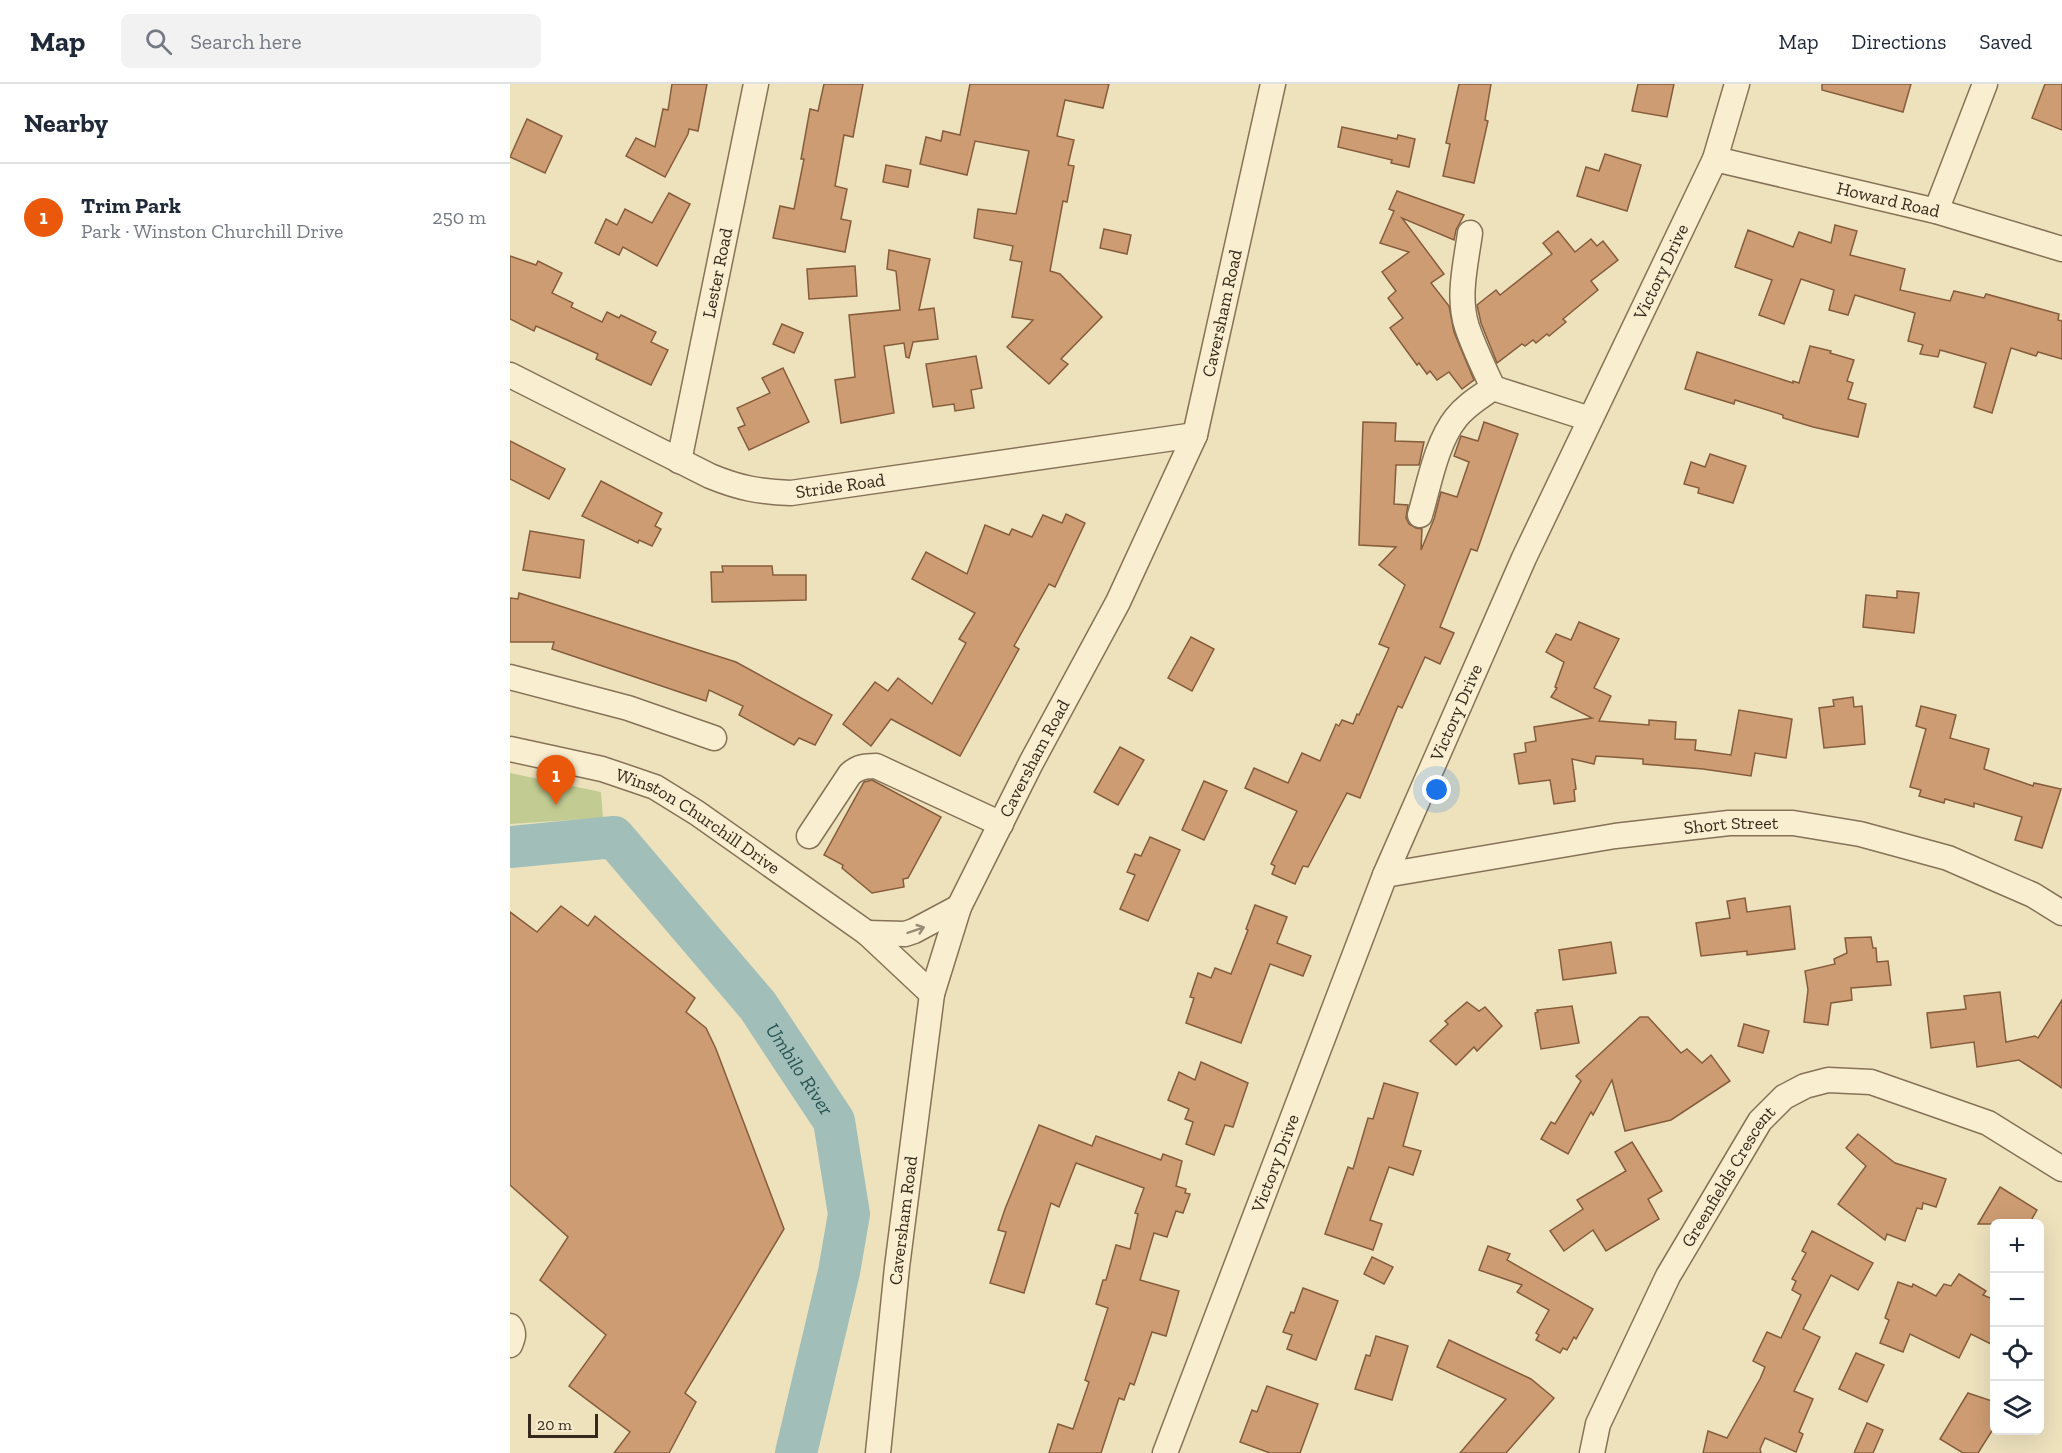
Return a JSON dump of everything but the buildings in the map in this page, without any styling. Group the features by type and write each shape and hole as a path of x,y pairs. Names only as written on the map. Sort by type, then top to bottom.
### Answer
{"street":[{"name":"Lester Road","path":"679,461 756,84"},
{"name":"Caversham Road","path":"878,1453 897,1267 933,994 959,907 1118,602 1196,435 1273,84"},
{"name":"Victory Drive","path":"1165,1453 1385,875 1524,558 1715,159 1737,84"},
{"path":"1936,212 1985,84"},
{"name":"Howard Road","path":"1715,159 1936,212 2062,249"},
{"path":"1470,233 1462,288 1463,309 1466,325 1493,388 1590,418"},
{"name":"Stride Road","path":"510,375 679,461 735,486 759,492 791,493 1196,435"},
{"path":"1420,515 1444,438 1456,417 1493,388"},
{"path":"510,677 628,708 714,738"},
{"name":"Winston Churchill Drive","path":"510,749 602,770 655,787 698,813 867,933 933,994"},
{"path":"809,836 850,774 867,766 876,766 1001,824"},
{"name":"Short Street","path":"1385,875 1616,836 1729,823 1792,823 1860,834 1948,858 2033,895 2062,913"},
{"path":"867,933 905,934 959,907"},
{"name":"Greenfields Crescent","path":"1592,1453 1598,1424 1668,1276 1760,1121 1784,1097 1805,1086 1828,1080 1871,1082 1988,1122 2062,1169"},
{"path":"510,1326 513,1330 513,1337 510,1345"}],"green space":[{"path":"510,773 601,792 603,818 510,824"}],"waterway":[{"name":"Umbilo River","path":"510,847 614,837 758,1006 834,1121 849,1214 839,1272 796,1453"}],"place":[{"name":"Trim Park","path":"556,805"}]}
